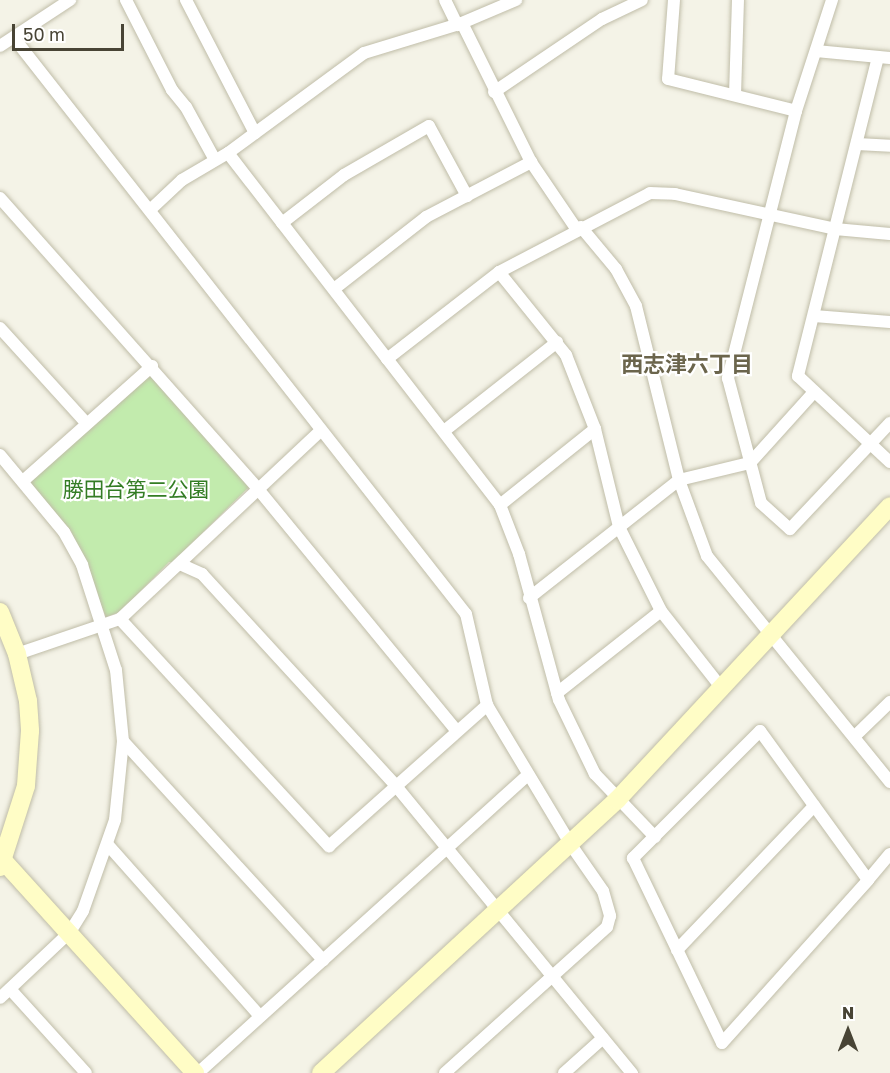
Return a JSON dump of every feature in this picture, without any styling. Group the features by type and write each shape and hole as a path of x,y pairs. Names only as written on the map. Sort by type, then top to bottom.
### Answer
{"street":[{"path":"0,46 70,0"},
{"path":"126,0 172,90 186,107 215,160"},
{"path":"186,0 255,133"},
{"path":"445,0 531,162 579,229 616,269 636,306 679,480 707,556 890,782"},
{"path":"150,210 182,180 228,153 364,53 459,24 516,0"},
{"path":"494,92 602,19 642,0"},
{"path":"674,0 668,79 796,111"},
{"path":"735,95 738,0"},
{"path":"832,0 796,111 728,378 761,503 790,529 890,423"},
{"path":"14,38 320,431 466,614 487,705 571,845 603,891 610,916 607,927 445,1073"},
{"path":"816,51 884,57 857,144 798,376 890,462"},
{"path":"282,223 344,175 429,126 467,196"},
{"path":"857,144 890,146"},
{"path":"228,153 500,505 513,532 529,598 557,693 595,774 617,800 655,837"},
{"path":"334,289 426,217 531,162"},
{"path":"387,359 499,272 632,199 660,191 835,229 890,234"},
{"path":"0,198 152,366 258,489 457,731"},
{"path":"499,272 557,342 578,377 595,429 620,527 662,611 720,686"},
{"path":"814,316 890,322"},
{"path":"0,328 86,423"},
{"path":"444,431 557,342"},
{"path":"23,481 152,366"},
{"path":"529,598 679,480 750,463 814,392"},
{"path":"500,505 595,429"},
{"path":"17,654 120,619 171,570 182,565 189,552 320,431"},
{"path":"0,455 64,532 82,565 116,670 123,741 119,796 108,845 92,894 70,933 0,998"},
{"path":"321,1073 571,845 617,800 720,686 890,506"},
{"path":"182,565 202,574 396,786 497,913 632,1073"},
{"path":"557,693 662,611"},
{"path":"0,612 17,654 28,701 30,757 20,813 1,862 70,933 196,1073 528,774"},
{"path":"120,619 329,846 487,705"},
{"path":"855,736 890,702"},
{"path":"868,880 760,731 633,858 722,1043 868,880 890,854"},
{"path":"123,741 323,960"},
{"path":"677,951 814,806"},
{"path":"108,845 260,1016"},
{"path":"10,989 86,1073"},
{"path":"564,1073 603,1038"}],"green space":[{"name":"勝田台第二公園","path":"151,375 249,487 185,550 179,562 169,562 120,612 106,617 71,531 29,482"}],"district":[{"name":"西志津六丁目","path":"687,364"}]}
